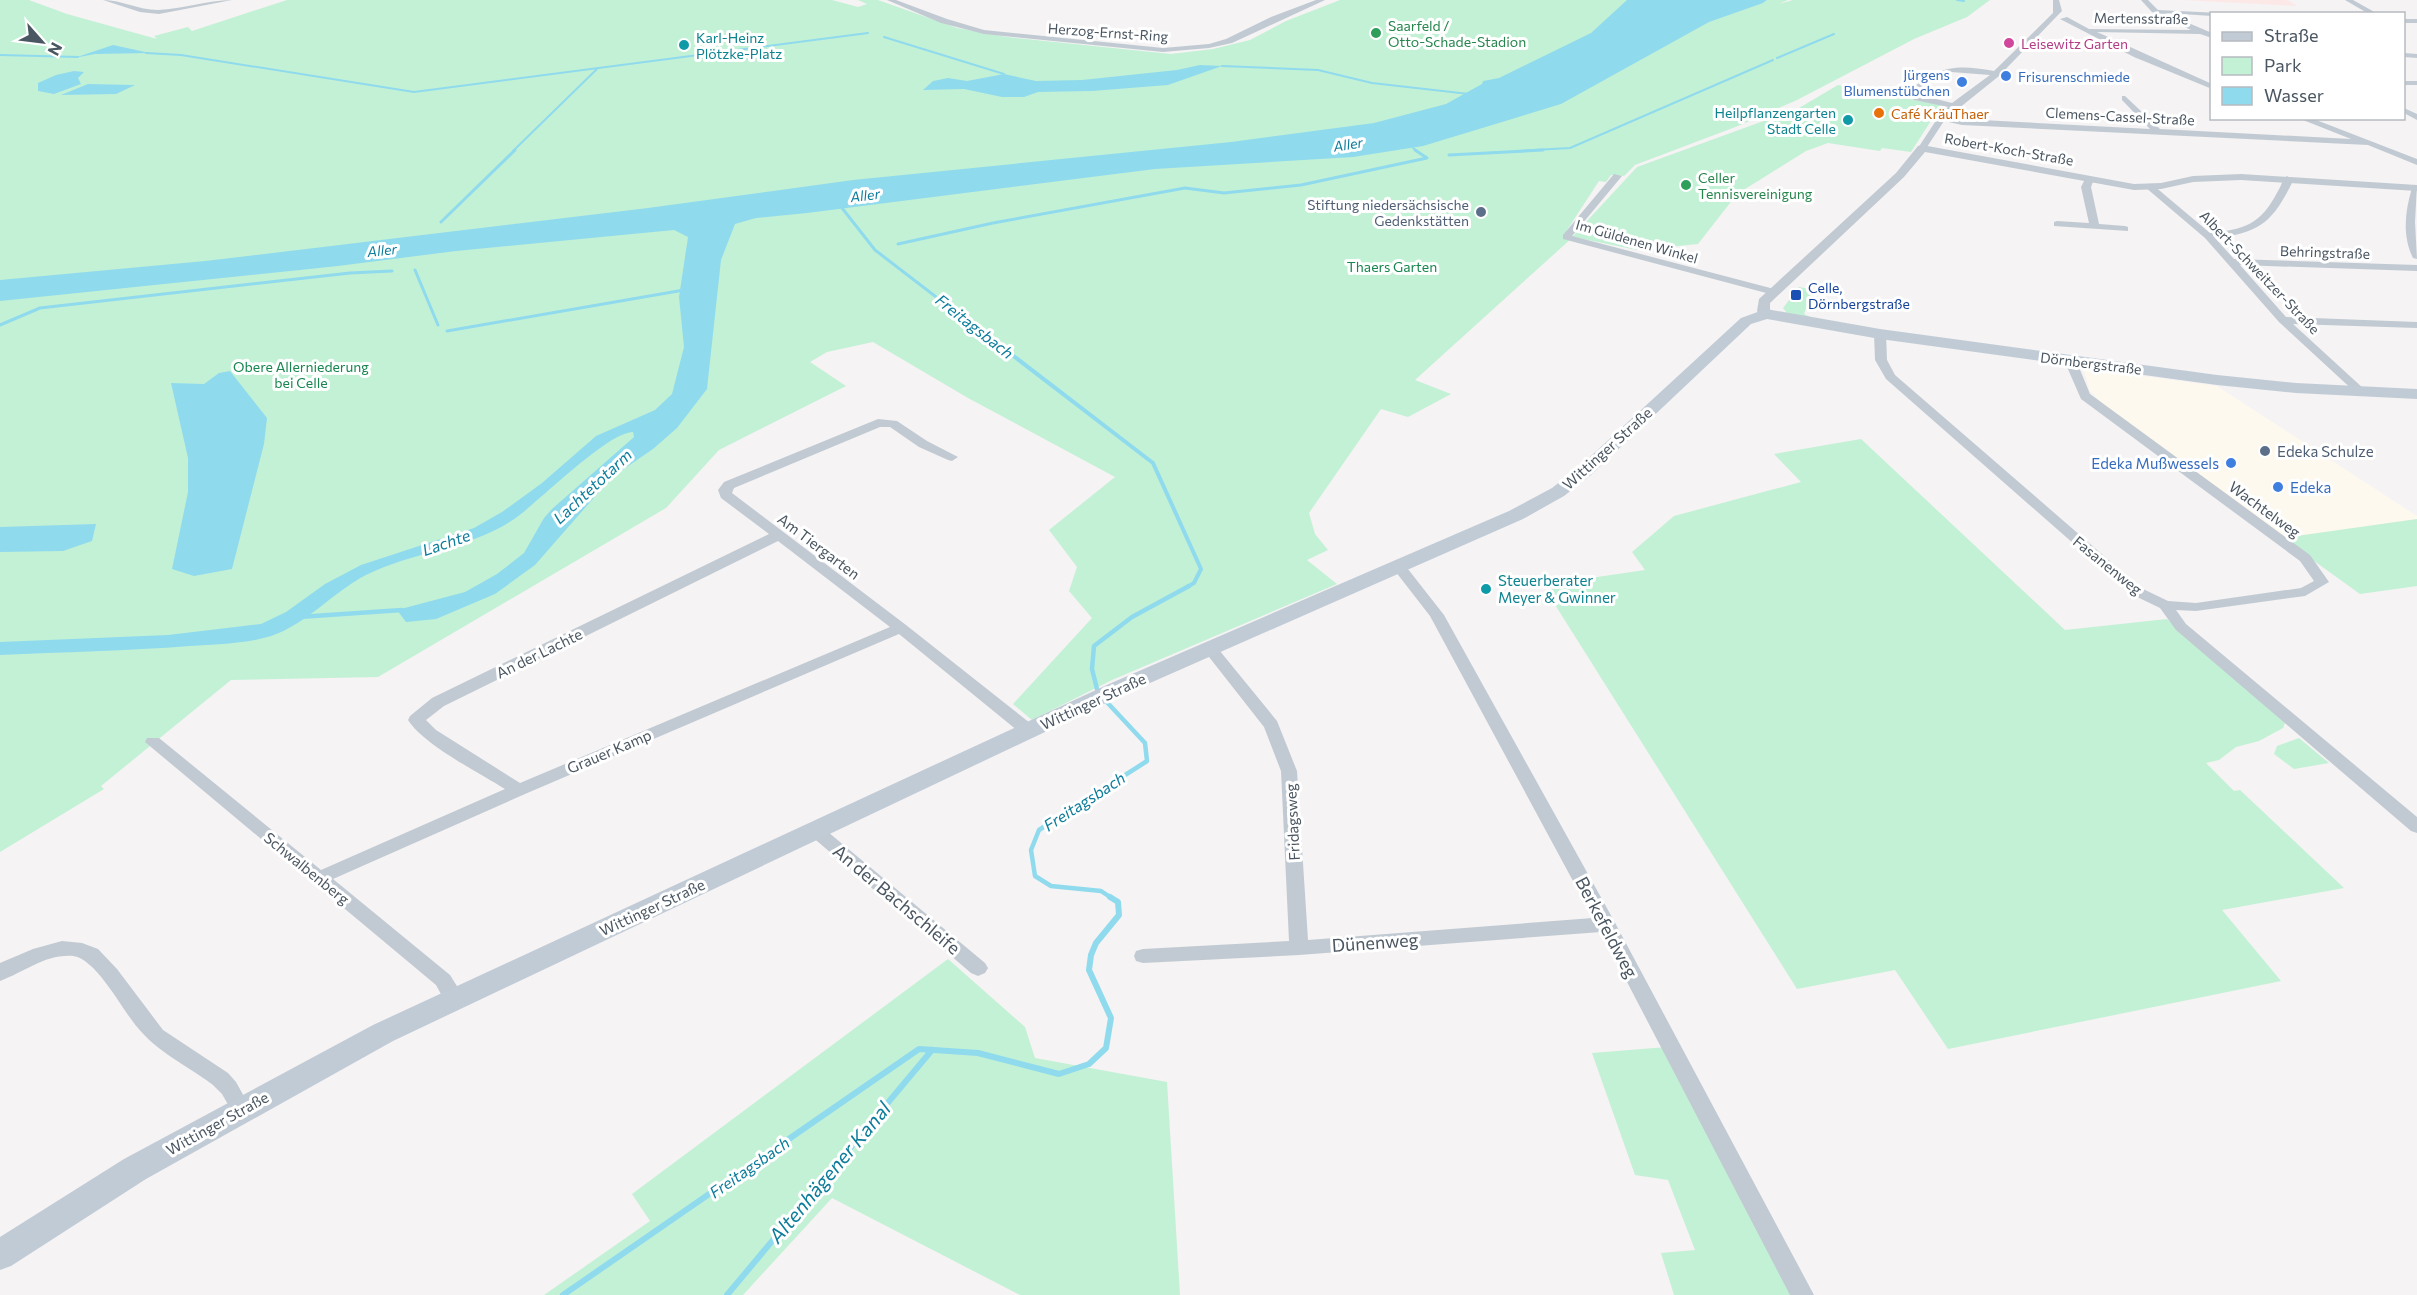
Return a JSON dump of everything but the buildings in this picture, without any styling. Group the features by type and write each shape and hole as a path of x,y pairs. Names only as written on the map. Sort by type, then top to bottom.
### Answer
{"main road":[{"name":"Dörnbergstraße","path":"1766,314 1881,334 2247,383 2417,394"},
{"name":"Wittinger Straße","path":"0,1255 135,1169 383,1033 1117,689 1516,515 1558,492 1585,471 1746,321 1766,314"}],"street":[{"path":"106,0 142,11 159,12 229,0"},
{"name":"Herzog-Ernst-Ring","path":"890,0 944,21 984,32 1163,50 1209,46 1229,40 1284,14 1322,0"},
{"path":"1766,314 1763,311 1763,303 1900,175 1942,118 1954,106 1996,74 2048,22 2058,11 2056,0"},
{"path":"2144,0 2154,11 2210,36"},
{"path":"2348,0 2371,12"},
{"path":"2154,11 2210,14"},
{"path":"2064,19 2210,87"},
{"name":"Mertensstraße","path":"2048,22 2084,29 2198,32"},
{"path":"1954,106 1917,98 1911,94 1927,79 1949,68 1966,68 1996,74"},
{"path":"2126,98 2157,131"},
{"name":"Clemens-Cassel-Straße","path":"1942,118 1962,122 2369,142"},
{"path":"2308,120 2417,162"},
{"name":"Robert-Koch-Straße","path":"1922,148 2089,179 2150,187"},
{"name":"Im Güldenen Winkel","path":"1617,176 1566,237 1774,292"},
{"path":"2150,187 2206,178 2287,179 2417,188 2410,212 2409,231 2417,256"},
{"name":"Robert-Koch-Straße","path":"2089,179 2086,187 2095,227"},
{"path":"2208,236 2241,232 2266,218 2274,210 2287,179"},
{"name":"Albert-Schweitzer-Straße","path":"2150,187 2208,236 2283,320 2360,391"},
{"path":"2057,224 2126,229"},
{"name":"Behringstraße","path":"2232,262 2417,268"},
{"path":"2283,320 2417,325"},
{"name":"Fasanenweg","path":"1881,334 1881,360 1890,377 2136,591 2165,605 2181,627 2417,826"},
{"name":"Wachtelweg","path":"2070,360 2085,396 2305,558 2322,582 2305,592 2196,607 2165,605"},
{"name":"Am Tiergarten","path":"952,457 923,444 893,424 875,419 729,485 725,490 726,495 777,536 901,628 1029,731"},
{"name":"An der Lachte","path":"519,790 430,734 416,720 438,702 777,536"},
{"name":"Berkefeldweg","path":"1399,567 1437,615 1606,924 1802,1295"},
{"name":"Grauer Kamp","path":"319,878 519,790 901,628"},
{"name":"Fridagsweg","path":"1210,648 1271,725 1289,771 1299,948"},
{"name":"Schwalbenberg","path":"153,742 443,980 455,999"},
{"name":"An der Bachschleife","path":"816,831 978,968"},
{"name":"Dünenweg","path":"1143,956 1299,948 1606,924"},
{"path":"0,973 44,951 81,950 99,959 124,996 156,1036 227,1084 241,1109"}],"shaded area":[{"path":"2183,0 2287,0 2297,6"},
{"path":"2083,368 2217,386 2417,516 2417,519 2282,538 2107,408 2090,391"}],"green space":[{"name":"Obere Allerniederung bei Celle","path":"0,0 29,0 67,14 157,39 154,36 188,27 192,31 287,0 832,0 858,7 867,4 858,0 878,0 957,28 1007,37 1171,54 1213,49 1250,40 1286,21 1340,0 1652,0 1763,3 1767,0 1788,0 1779,4 1793,0 1990,0 1967,17 1914,39 1797,100 1738,126 1635,165 1624,176 1611,175 1606,182 1599,181 1567,230 1573,236 1637,167 1799,108 1838,85 1941,105 1911,152 1882,148 1880,151 1828,143 1806,151 1737,194 1698,244 1637,250 1573,237 1415,380 1451,394 1408,417 1381,409 1309,513 1315,534 1328,550 1307,560 1337,584 1112,680 1032,720 1013,704 1092,618 1069,591 1077,567 1049,530 1115,477 968,398 873,342 827,352 810,362 846,386 719,450 666,508 378,677 231,680 101,786 104,789 0,852"},
{"path":"1799,287 1810,289 1812,292 1804,314 1814,319 1787,313 1783,308"},
{"path":"1861,439 2065,630 2167,619 2285,723 2283,728 2259,741 2236,747 2219,760 2206,763 2234,791 2240,790 2344,888 2222,910 2281,981 1948,1049 1895,970 1797,989 1547,592 1570,581 1645,570 1632,552 1674,516 1801,482 1774,454"},
{"path":"2417,519 2417,586 2360,594 2282,538"},
{"path":"2299,738 2329,763 2294,769 2274,754 2277,746"},
{"path":"948,959 1025,1027 1035,1058 1167,1082 1180,1295 1020,1295 832,1198 743,1295 544,1295 650,1221 632,1194"},
{"path":"1667,1047 1794,1295 1674,1295 1661,1253 1695,1250 1668,1180 1635,1175 1592,1053"}],"water":[{"path":"1627,0 1767,0 1709,22 1561,104 1423,146 1353,157 1155,169 756,218 735,224 721,260 707,389 677,428 653,449 612,477 535,565 495,594 436,619 406,622 397,610 465,592 497,574 524,553 544,518 552,509 634,437 633,432 622,435 593,453 521,514 503,526 485,535 366,575 296,624 271,636 221,644 0,655 0,642 168,635 261,624 286,612 325,584 361,565 474,528 502,512 542,483 596,436 655,410 672,394 684,347 679,297 688,237 674,230 456,251 338,266 0,301 0,280 205,261 648,208 853,180 1231,142 1374,123 1446,104 1482,84 1483,81 1499,78 1591,33"},
{"path":"113,45 150,53 95,54 74,58"},
{"path":"1200,65 1222,66 1168,85 1092,91 1038,92 1024,97 1002,97 964,89 923,90 933,81 948,78 967,81 1004,74 1036,81 1082,80 1177,70"},
{"path":"74,71 84,72 78,78 81,84 54,94 38,91 38,83 56,75"},
{"path":"88,84 135,85 116,94 61,95"},
{"path":"230,371 267,418 264,444 232,569 194,576 172,569 188,492 188,458 171,383 204,384 219,373"},
{"path":"96,524 92,541 63,551 0,552 0,527"}],"waterway":[{"path":"1957,0 1964,1"},
{"path":"146,53 181,55 414,92 868,33"},
{"path":"1777,58 1834,34"},
{"path":"884,37 1004,74"},
{"path":"0,55 78,57"},
{"path":"1517,151 1570,148 1773,60"},
{"path":"1222,66 1318,70 1372,83 1469,94"},
{"path":"513,151 597,69"},
{"path":"1413,148 1417,151"},
{"path":"441,222 515,150"},
{"path":"898,244 993,223 1185,188 1224,193 1301,185 1427,158 1415,150"},
{"path":"1449,155 1543,150"},
{"name":"Freitagsbach","path":"842,204 842,208 875,250 996,343"},
{"path":"415,270 438,325"},
{"path":"0,325 40,308 350,273 392,271"},
{"path":"447,331 684,290"},
{"name":"Freitagsbach","path":"994,341 1153,463 1201,569 1194,583 1187,587"},
{"name":"Freitagsbach","path":"1098,693 1092,669 1094,646 1132,617 1189,586"},
{"name":"Lachtetotarm","path":"299,617 402,610"},
{"name":"Freitagsbach","path":"1104,699 1145,743 1147,761 1039,830 1031,850 1035,876 1051,886 1101,891 1110,897"},
{"name":"Freitagsbach","path":"563,1295 919,1049 978,1053 1059,1074 1089,1064 1106,1048 1111,1018 1089,970 1091,955 1096,943 1119,915 1118,902 1110,897"},
{"name":"Altenhägener Kanal","path":"727,1295 932,1050"}],"place":[{"name":"Saarfeld / Otto-Schade-Stadion","path":"1376,33"},
{"name":"Leisewitz Garten","path":"2009,43"},
{"name":"Karl-Heinz Plötzke-Platz","path":"684,45"},
{"name":"Frisurenschmiede","path":"2006,76"},
{"name":"Jürgens Blumenstübchen","path":"1962,82"},
{"name":"Café KräuThaer","path":"1879,113"},
{"name":"Heilpflanzengarten Stadt Celle","path":"1848,120"},
{"name":"Celler Tennisvereinigung","path":"1686,185"},
{"name":"Stiftung niedersächsische Gedenkstätten","path":"1481,212"},
{"name":"Celle, Dörnbergstraße","path":"1796,295"},
{"name":"Edeka Schulze","path":"2265,451"},
{"name":"Edeka Mußwessels","path":"2231,463"},
{"name":"Edeka","path":"2278,487"},
{"name":"Steuerberater Meyer & Gwinner","path":"1486,589"}],"water label":[{"name":"Aller","path":"1348,144"},
{"name":"Aller","path":"865,195"},
{"name":"Aller","path":"382,250"},
{"name":"Lachte","path":"446,542"}],"park label":[{"name":"Thaers Garten","path":"1392,266"}]}
